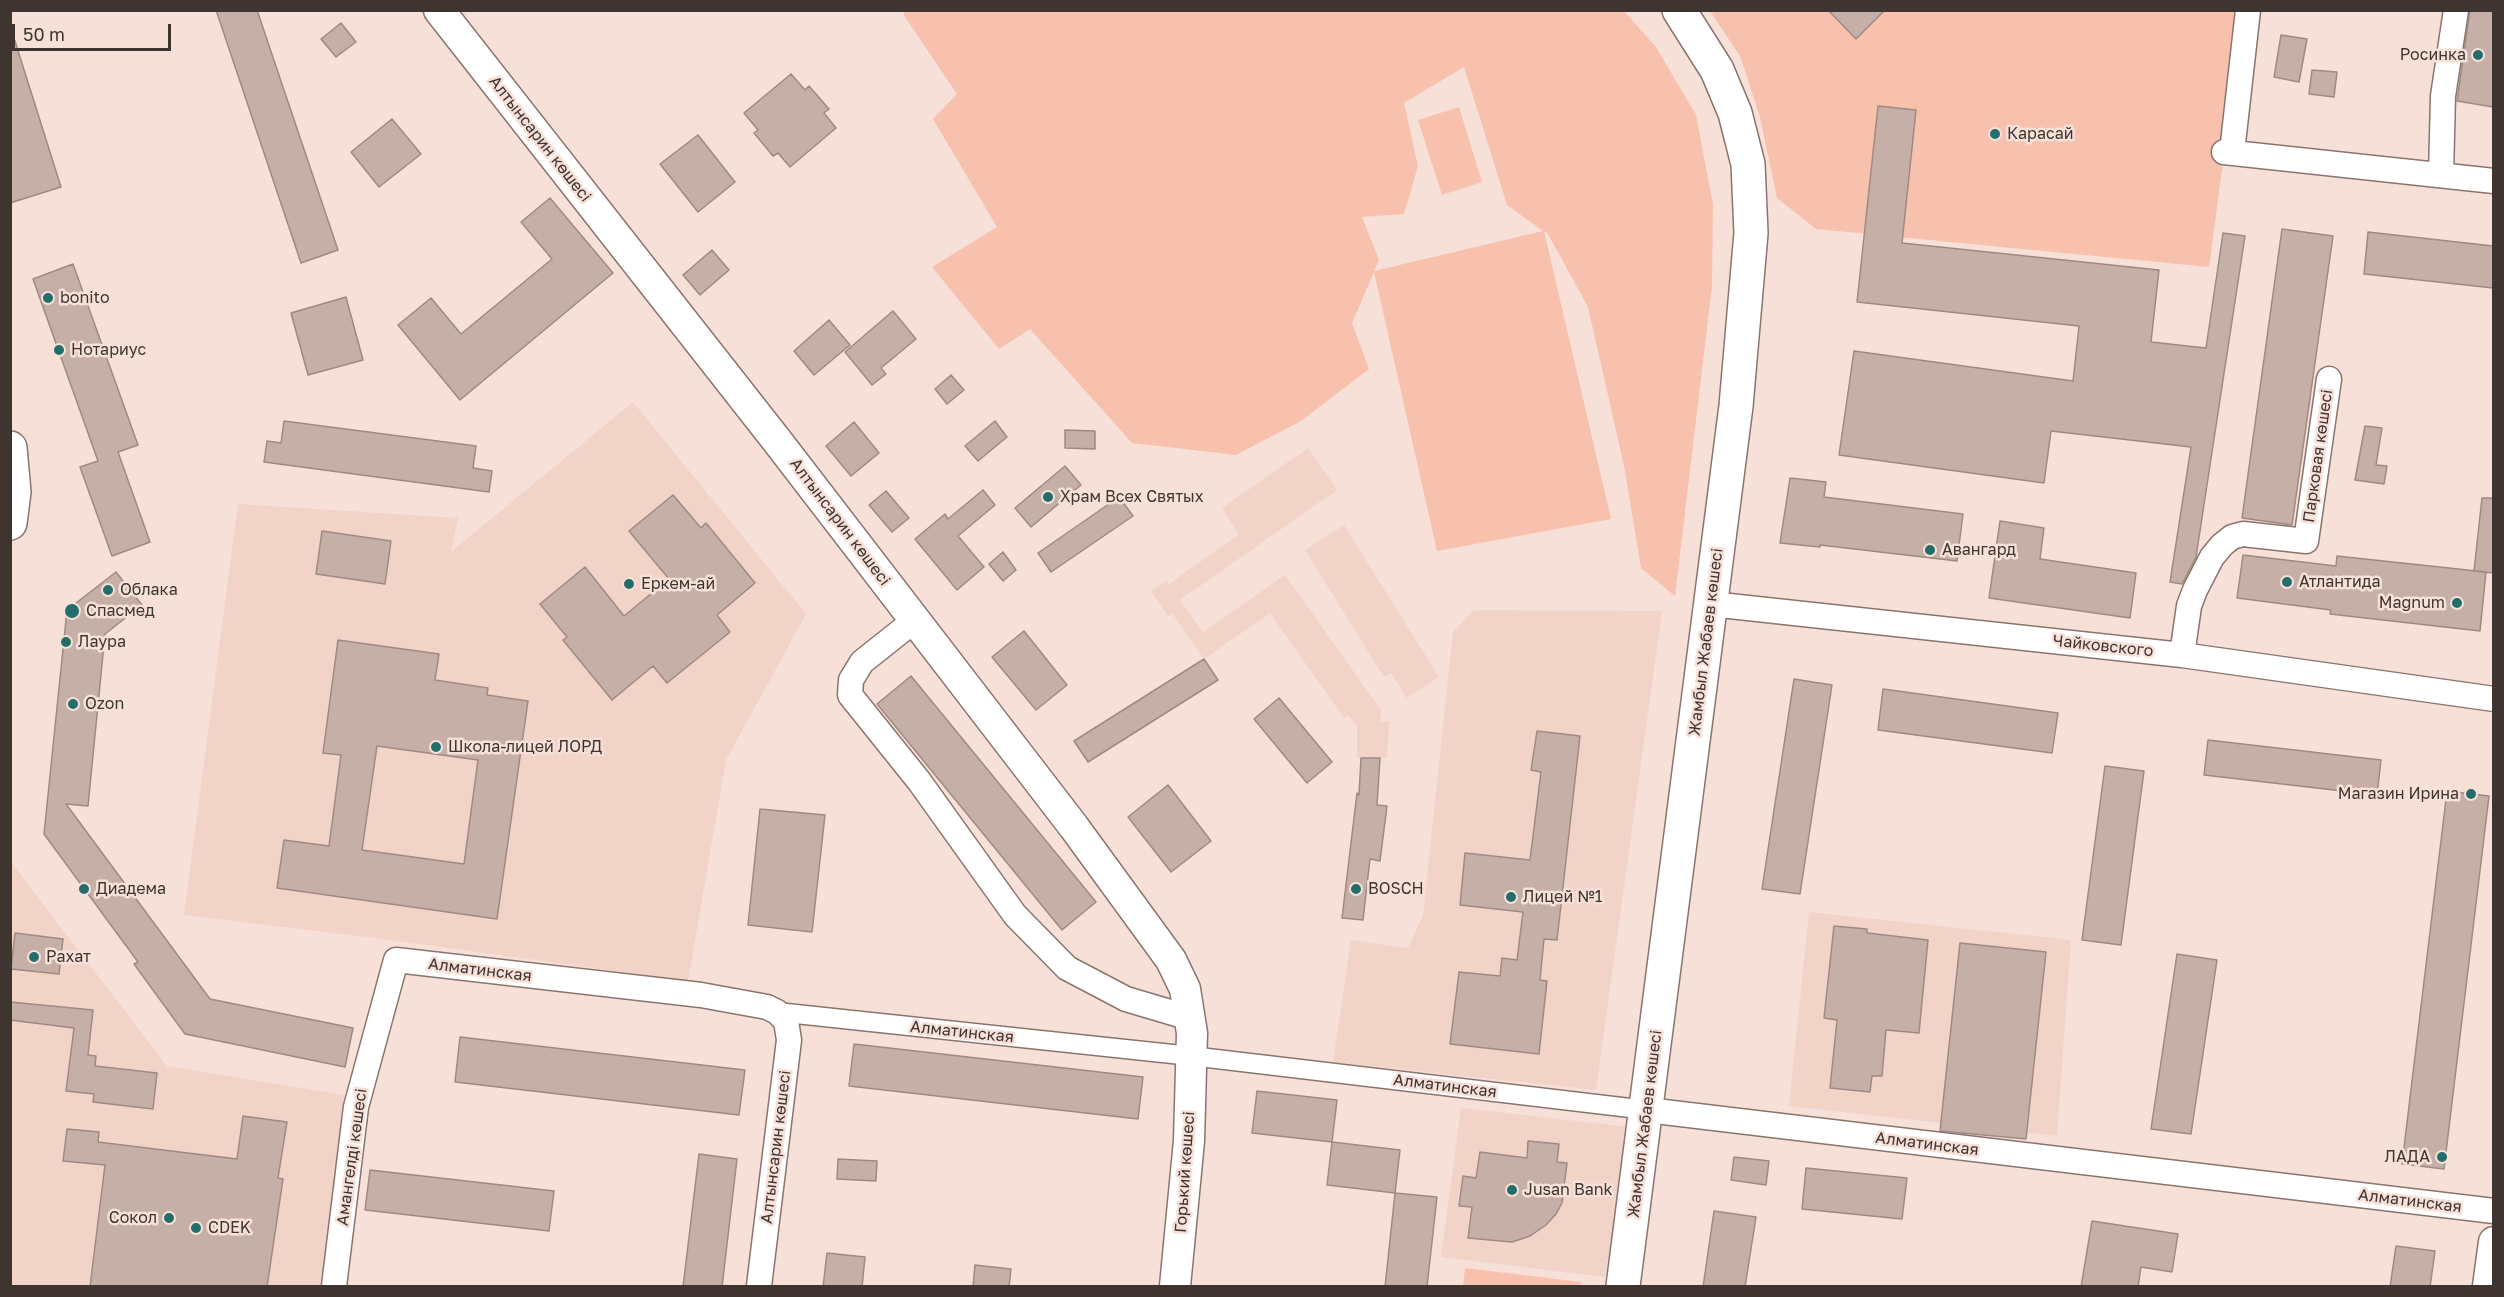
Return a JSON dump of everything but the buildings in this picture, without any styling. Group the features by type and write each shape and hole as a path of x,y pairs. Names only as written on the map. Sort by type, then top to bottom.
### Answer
{"main road":[{"name":"Жамбыл Жабаев көшесі","path":"1623,1287 1711,604 1746,301 1751,233 1748,164 1735,113 1718,70 1679,10"},
{"path":"10,448 14,492 10,523"}],"street":[{"name":"Алтынсарин көшесі","path":"439,10 778,442 1157,938 1179,974 1190,1018 1191,1056"},
{"path":"2248,10 2228,152 2493,181"},
{"path":"2441,175 2443,96 2456,10"},
{"name":"Парковая көшесі","path":"2182,655 2189,606 2194,590 2212,557 2222,545 2232,537 2243,534 2306,541 2329,379"},
{"name":"Чайковского","path":"1711,604 2182,655 2493,699"},
{"path":"915,620 862,662 851,680 850,695 919,780 1015,915 1067,968 1126,999 1190,1018"},
{"name":"Алматинская","path":"396,960 701,995 767,1007 777,1012 1191,1056 2493,1211"},
{"name":"Амангелді көшесі","path":"334,1287 356,1107 396,960"},
{"name":"Алтынсарин көшесі","path":"759,1287 789,1040 786,1021 777,1012"},
{"name":"Горький көшесі","path":"1175,1287 1189,1141 1191,1056"},
{"path":"2488,1287 2493,1242"}],"shaded area":[{"path":"907,11 1624,11 1656,47 1696,115 1713,204 1712,286 1675,596 1641,568 1624,466 1588,307 1548,234 1544,231 1611,519 1437,551 1374,272 1352,323 1369,369 1301,421 1236,455 1132,443 1030,329 999,349 932,267 997,227 933,119 957,94 903,14","holes":["1464,67 1507,205 1543,231 1374,271 1379,260 1362,217 1404,214 1418,166 1404,103"]},
{"name":"Карасай","path":"1710,11 2243,11 2209,267 1816,229 1777,198 1760,117 1740,56"},
{"path":"1459,107 1482,182 1442,195 1418,120"},
{"name":"Школа-лицей ЛОРД","path":"633,402 806,614 726,760 688,981 383,939 184,915 238,504 458,518 451,552"},
{"path":"1308,448 1337,490 1180,600 1203,632 1285,575 1381,710 1380,722 1389,721 1387,758 1357,758 1357,726 1348,715 1344,718 1270,613 1204,659 1172,613 1168,616 1151,591 1166,581 1169,584 1239,534 1222,508"},
{"path":"1344,525 1439,677 1407,698 1391,673 1384,677 1305,550"},
{"path":"1474,610 1662,611 1596,1090 1333,1062 1351,940 1408,948 1423,915 1453,632"},
{"path":"10,861 167,1066 345,1095 320,1286 11,1286"},
{"path":"1809,912 2071,940 2057,1136 1789,1106"},
{"path":"1461,1108 1630,1127 1605,1277 1441,1257"},
{"path":"1465,1268 1581,1282 1580,1286 1463,1286"}],"place":[{"name":"Росинка","path":"2478,55"},
{"name":"Карасай","path":"1995,134"},
{"name":"bonito","path":"48,298"},
{"name":"Нотариус","path":"59,350"},
{"name":"Храм Всех Святых","path":"1048,497"},
{"name":"Авангард","path":"1930,550"},
{"name":"Атлантида","path":"2287,582"},
{"name":"Еркем-ай","path":"629,584"},
{"name":"Облака","path":"108,590"},
{"name":"Magnum","path":"2457,603"},
{"name":"Спасмед","path":"72,611"},
{"name":"Лаура","path":"66,642"},
{"name":"Ozon","path":"73,704"},
{"name":"Школа-лицей ЛОРД","path":"436,747"},
{"name":"Магазин Ирина","path":"2471,794"},
{"name":"Диадема","path":"84,889"},
{"name":"BOSCH","path":"1356,889"},
{"name":"Лицей №1","path":"1511,897"},
{"name":"Рахат","path":"34,957"},
{"name":"ЛАДА","path":"2442,1157"},
{"name":"Jusan Bank","path":"1512,1190"},
{"name":"Сокол","path":"169,1218"},
{"name":"CDEK","path":"196,1228"}]}
